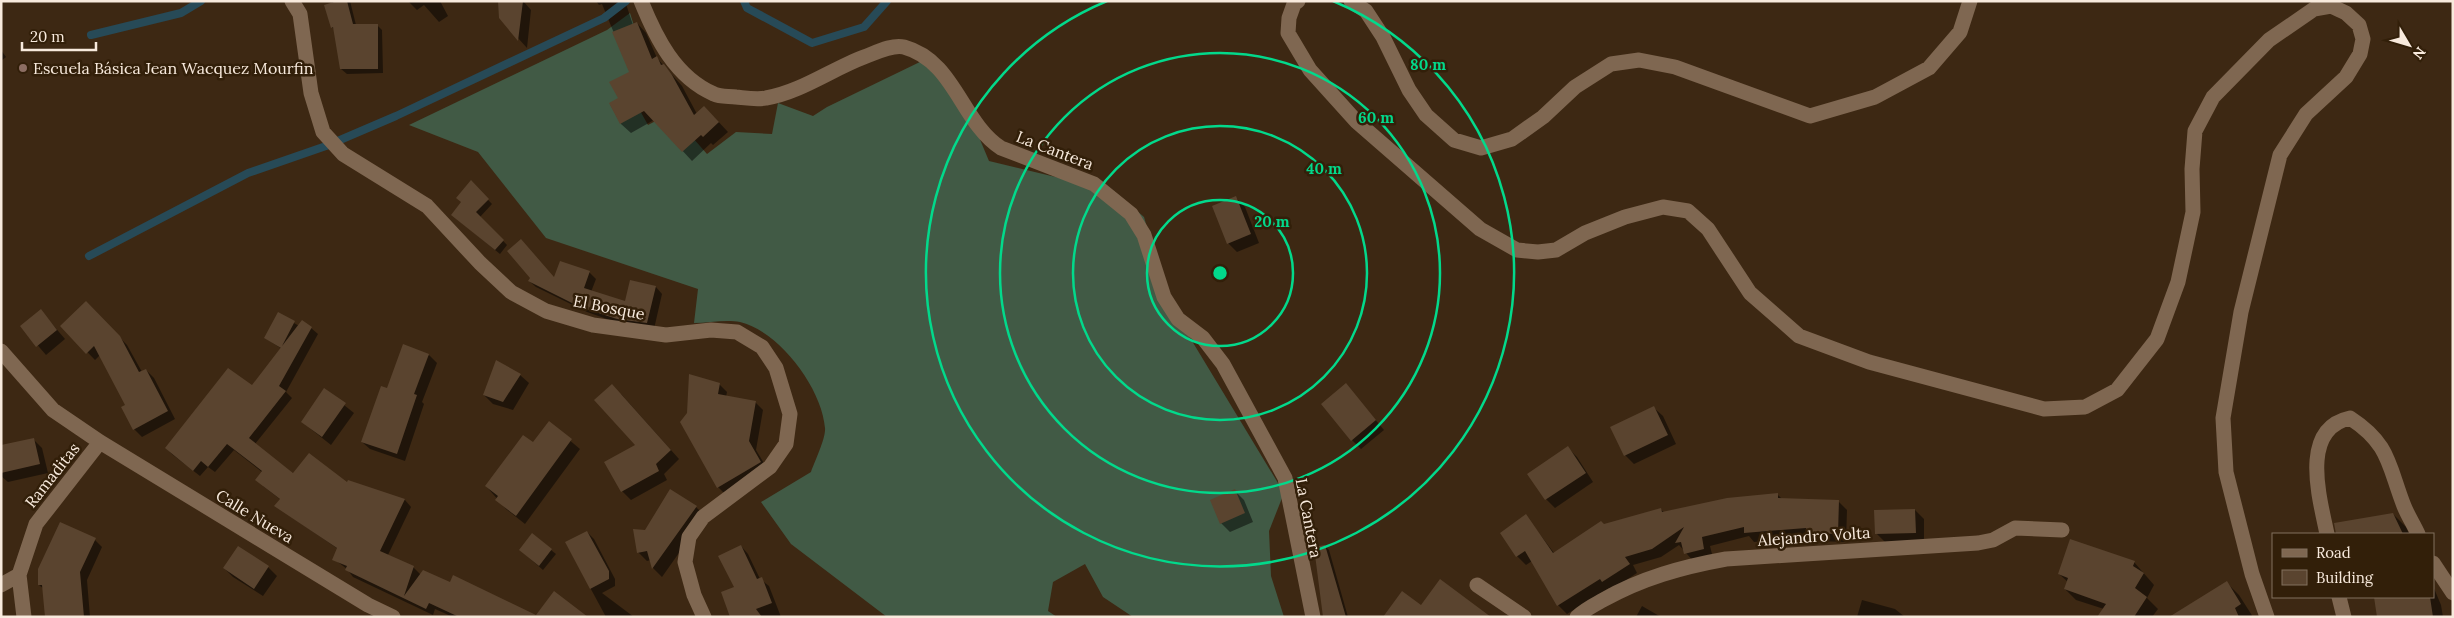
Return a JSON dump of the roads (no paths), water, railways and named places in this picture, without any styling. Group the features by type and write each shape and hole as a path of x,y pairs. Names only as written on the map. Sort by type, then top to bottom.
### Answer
{"street":[{"name":"El Bosque","path":"292,1 300,14 311,93 323,132 343,154 427,206 480,263 511,292 546,311 593,325 666,335 712,330 737,332 762,347 776,368 790,414 786,444 770,467 703,517 688,537 685,562 694,595 704,617"},
{"name":"La Cantera","path":"641,1 659,42 672,61 688,77 714,94 766,98 805,85 852,62 885,49 901,46 916,51 938,67 987,139 1001,148 1094,184 1131,214 1144,235 1164,297 1178,319 1203,338 1223,364 1284,478 1313,617"},
{"path":"1298,1 1294,4 1289,18 1288,32 1310,70 1356,121 1480,229 1517,250 1538,252 1556,250 1585,233 1625,217 1663,207 1688,211 1708,229 1750,294 1799,336 1869,362 2044,409 2085,406 2117,390 2157,339 2178,282 2193,212 2192,169 2195,131 2213,97 2269,40 2314,9 2331,6 2346,13 2359,25 2363,38 2360,54 2346,77 2306,114 2280,155 2241,312 2223,418 2226,472 2252,574 2267,617"},
{"path":"1351,1 1366,11 1383,37 1409,90 1426,115 1454,140 1481,148 1512,139 1543,117 1574,86 1611,64 1639,60 1675,67 1810,116 1876,97 1929,68 1960,32 1970,1"},
{"name":"Calle Nueva","path":"1,351 53,410 100,442 368,605 393,617"},
{"path":"2327,533 2317,484 2316,462 2322,438 2338,420 2350,418 2368,430 2379,442 2390,462 2405,507 2418,533"},
{"name":"Ramaditas","path":"24,617 19,575 36,524 100,442"},
{"name":"Alejandro Volta","path":"1577,617 1623,589 1643,580 1726,559 1978,543 1993,540 2015,528 2062,530"},
{"path":"2434,564 2453,593"},
{"path":"1,585 19,575"},
{"path":"1477,586 1524,617"},
{"path":"2339,598 2344,617"}],"waterway":[{"path":"91,35 181,13 201,1"},
{"path":"89,256 248,173 326,146 396,116 604,18 626,1"},
{"path":"744,1 747,8 812,43 864,27 887,1"}],"place":[{"name":"Escuela Básica Jean Wacquez Mourfin","path":"23,68"}]}
